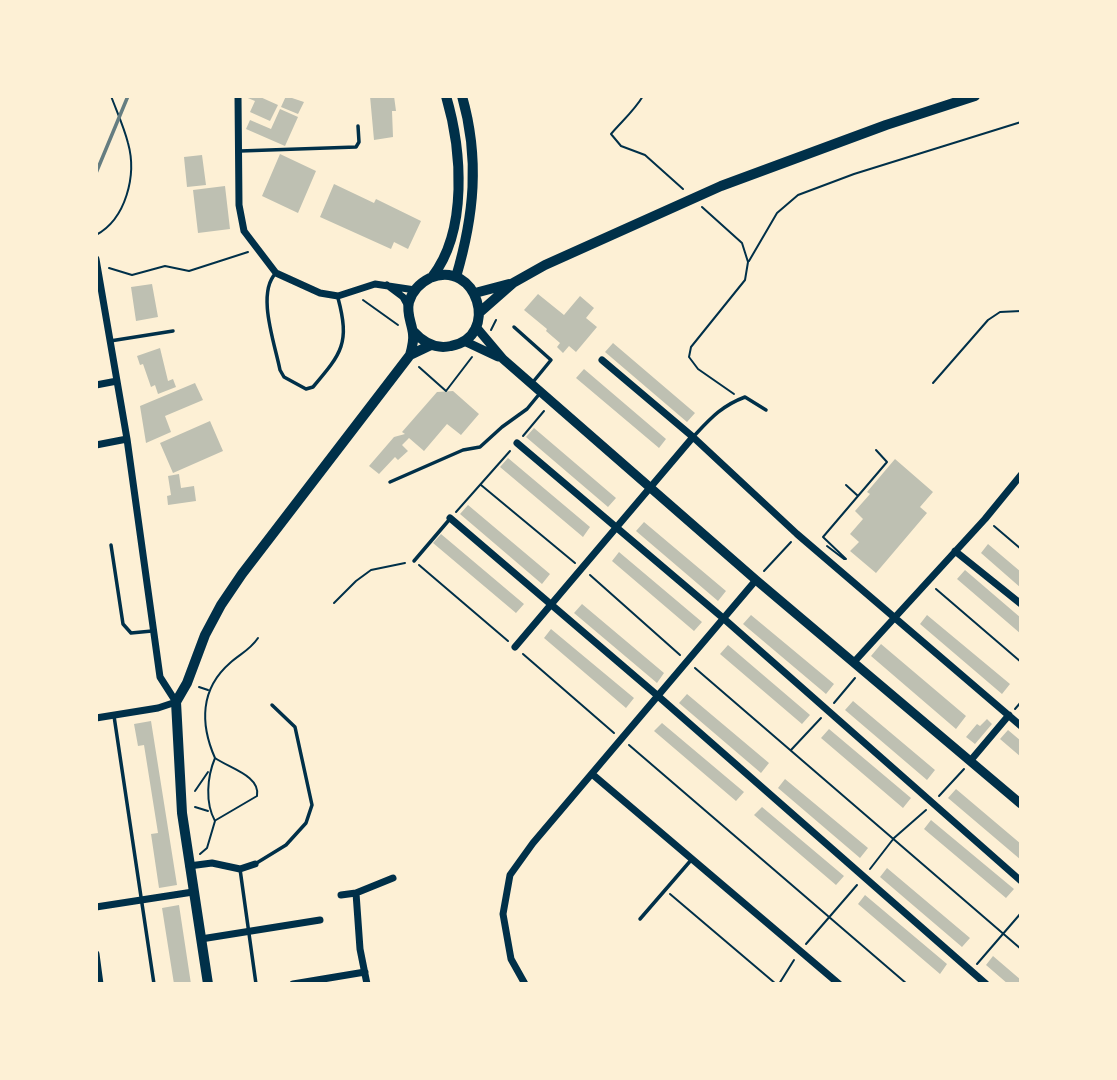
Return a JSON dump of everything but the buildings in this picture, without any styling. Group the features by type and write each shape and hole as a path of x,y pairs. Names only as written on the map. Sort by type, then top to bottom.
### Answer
{"main road":[{"path":"410,355 408,306 415,290 432,277 443,263 456,214 458,158 454,125 446,96"},
{"path":"456,277 468,237 474,172 462,96"},
{"path":"480,312 513,283 545,265 722,186 886,125 975,96"},
{"path":"410,330 430,345 442,347 454,346 464,341 476,327 480,312 475,293 467,283 456,277 432,277"},
{"path":"475,293 513,283"},
{"path":"208,984 193,892 194,865 179,784 176,702 221,605 410,355 430,345"}],"street":[{"path":"238,96 239,205 244,231 276,273 320,293 338,296 375,284 415,290"},
{"path":"96,259 127,439 160,677 176,702 158,708 96,718"},
{"path":"387,285 403,297 408,306"},
{"path":"96,317 106,316"},
{"path":"476,327 503,359 756,580 1021,804"},
{"path":"464,341 503,359"},
{"path":"602,360 693,437 797,534 1021,726"},
{"path":"96,385 117,381"},
{"path":"515,647 693,437"},
{"path":"96,445 127,439"},
{"path":"517,443 723,618 1021,881"},
{"path":"854,662 1018,485 1021,475"},
{"path":"450,518 658,696 986,984"},
{"path":"956,551 1021,604"},
{"path":"525,984 511,959 503,914 510,875 533,843 756,580"},
{"path":"971,760 1009,715"},
{"path":"592,774 839,984"},
{"path":"194,865 212,863 240,869 255,864"},
{"path":"341,895 356,893 393,878"},
{"path":"96,907 193,892"},
{"path":"356,893 360,949 367,984"},
{"path":"201,939 320,920"},
{"path":"96,957 100,984"},
{"path":"293,984 365,972"}],"lane":[{"path":"239,152 356,147 359,142 358,126"},
{"path":"276,273 269,280 265,294 280,370 284,377 306,389 313,387 342,349 344,335 338,296"},
{"path":"514,327 551,360 531,383"},
{"path":"110,341 173,331"},
{"path":"390,482 463,450 480,447 527,408 541,391"},
{"path":"693,437 725,404 745,397 765,410"},
{"path":"414,561 450,518"},
{"path":"111,545 124,624 131,633 153,631"},
{"path":"255,864 286,845 306,823 312,805 296,727 272,705"},
{"path":"114,715 154,984"},
{"path":"640,919 692,859"},
{"path":"240,869 256,984"}],"path":[{"path":"96,235 122,210 131,170 129,145 111,96"},
{"path":"643,96 635,110 622,120 611,134 621,146 645,156 684,190"},
{"path":"738,400 737,396 698,369 689,357 691,347 745,280 748,262 777,213 798,195 853,174 1021,122"},
{"path":"703,208 742,243 748,262"},
{"path":"98,269 107,267 132,275 164,266 189,271 256,248"},
{"path":"355,291 361,299 410,330"},
{"path":"933,383 988,320 1000,312 1021,311"},
{"path":"419,367 446,391 476,350"},
{"path":"450,518 553,401"},
{"path":"820,554 827,545 846,559 823,537 887,462 876,450"},
{"path":"481,485 581,568 1021,949"},
{"path":"846,485 858,496"},
{"path":"985,519 1021,549"},
{"path":"756,580 797,534"},
{"path":"334,603 371,570 414,561"},
{"path":"927,582 1021,662"},
{"path":"195,791 215,758 205,727 204,713 209,690 229,664 251,648 258,638"},
{"path":"199,687 209,690"},
{"path":"622,739 907,984"},
{"path":"194,865 197,856 207,848 215,821 257,796 256,783 215,758"},
{"path":"210,770 209,811 215,821"},
{"path":"195,807 209,811"},
{"path":"665,890 778,984 800,952 894,838"},
{"path":"971,971 1021,913"}],"railway":[{"path":"96,173 128,96"}]}
